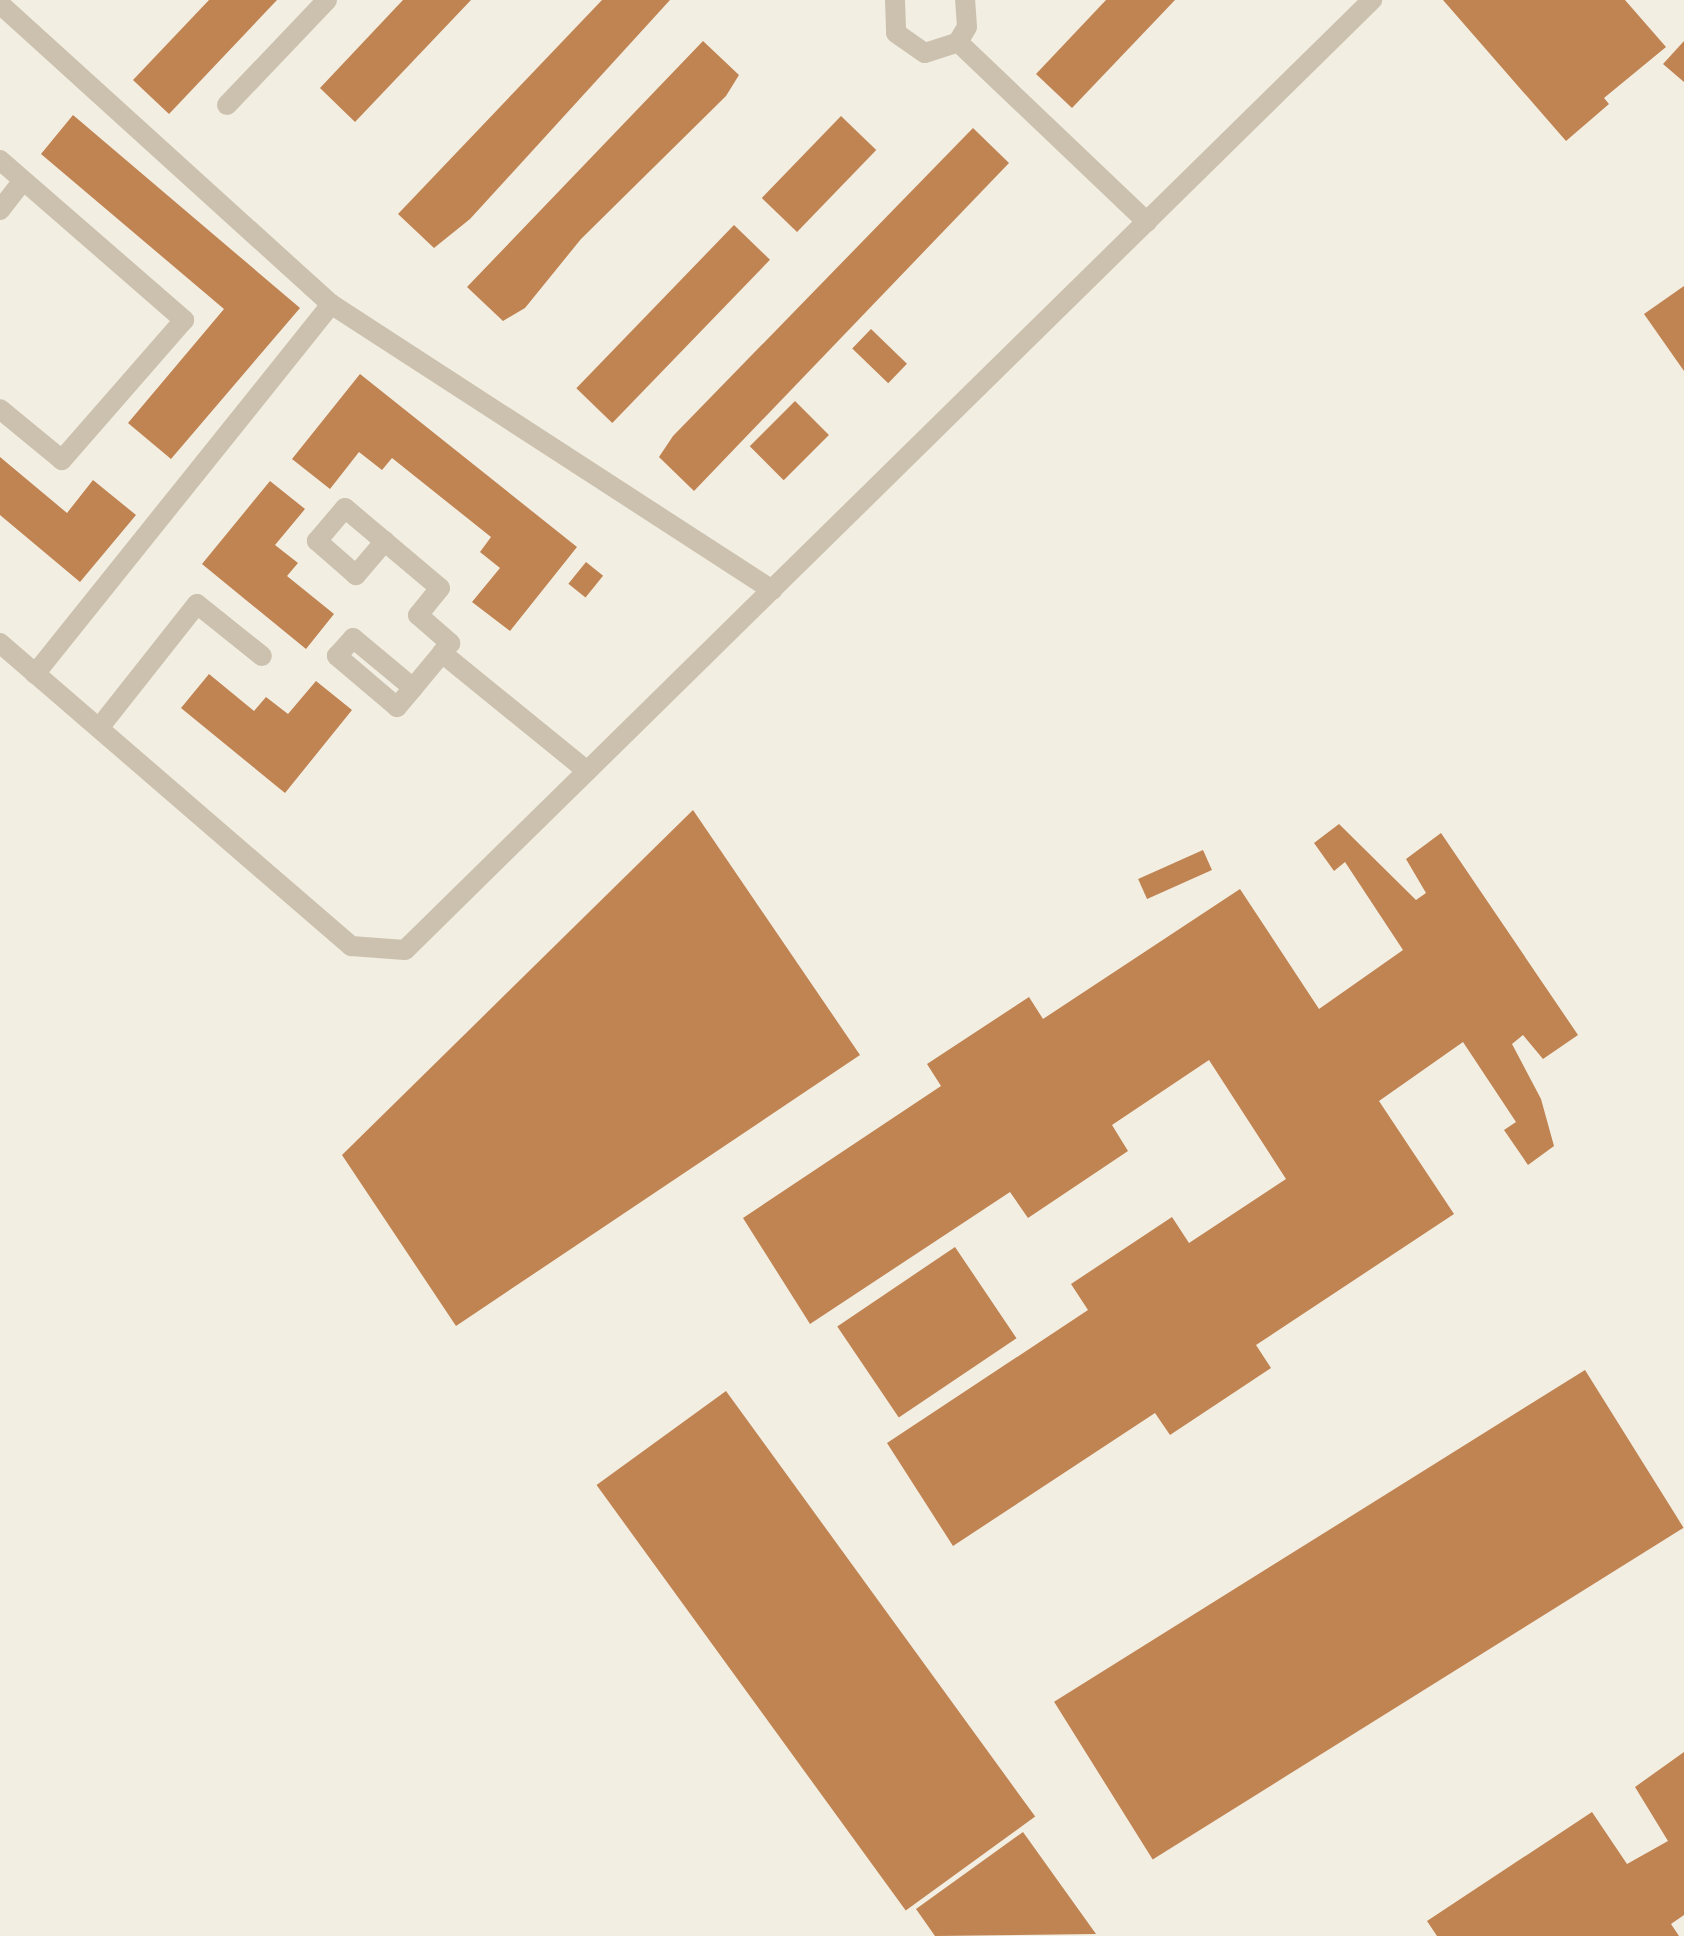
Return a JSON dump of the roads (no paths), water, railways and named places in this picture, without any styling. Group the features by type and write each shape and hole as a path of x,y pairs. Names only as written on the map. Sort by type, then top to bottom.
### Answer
{"street":[{"path":"227,105 327,0"},
{"path":"895,0 893,21 903,42 925,53 958,42 967,27 965,0"},
{"path":"0,643 351,946 405,950 1372,0"},
{"path":"0,4 331,304 772,590"},
{"path":"958,42 1147,222"},
{"path":"0,160 184,320 62,460 0,409"},
{"path":"0,210 23,181"},
{"path":"35,674 331,304"},
{"path":"385,541 440,588 418,615 450,643 413,688"},
{"path":"99,728 197,604 262,656"},
{"path":"442,653 587,771"}]}
